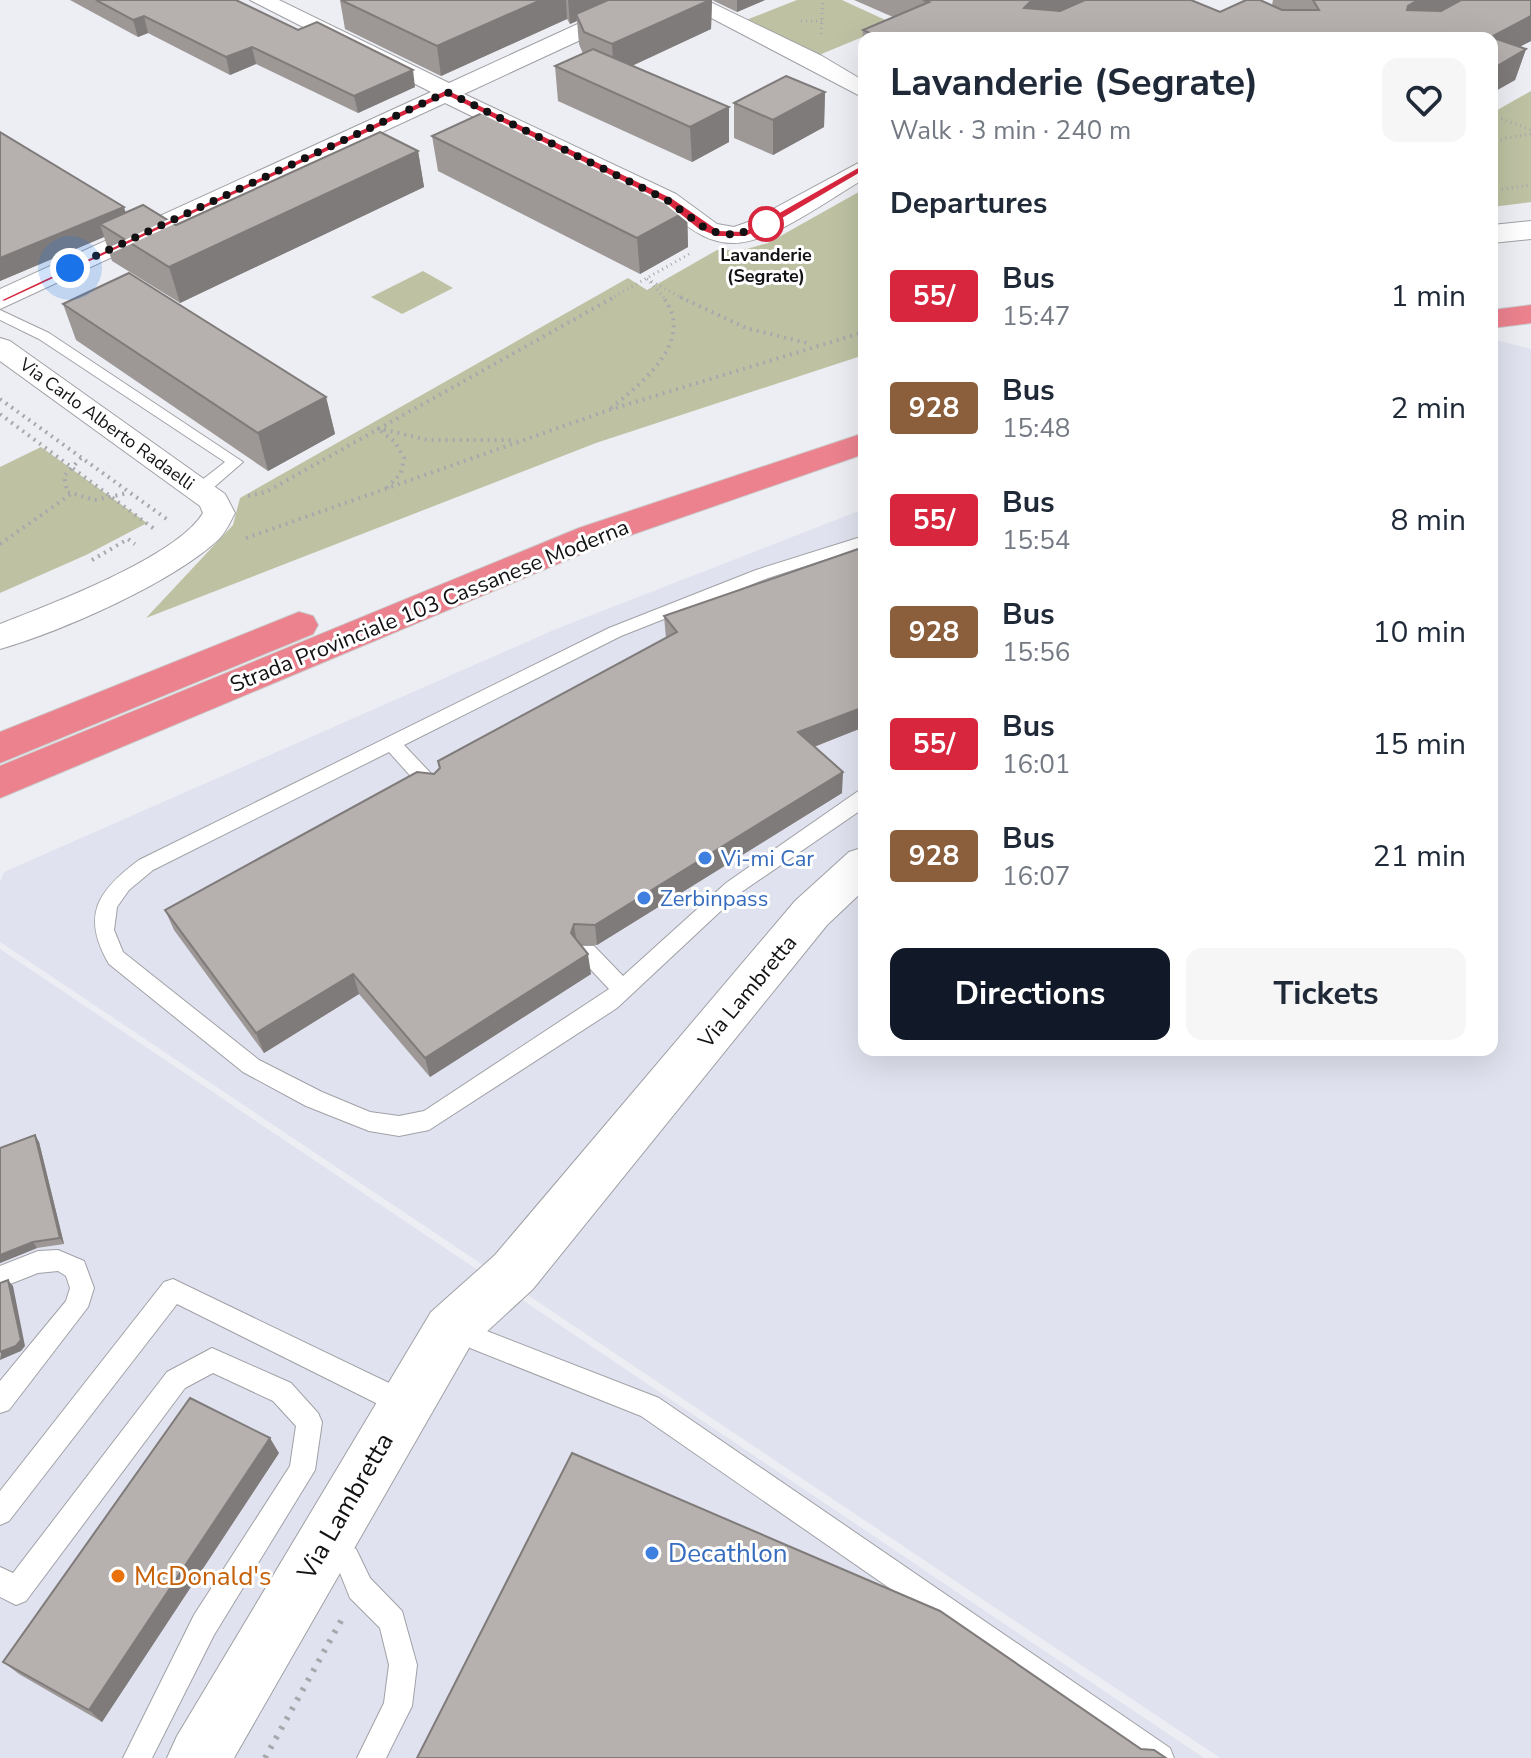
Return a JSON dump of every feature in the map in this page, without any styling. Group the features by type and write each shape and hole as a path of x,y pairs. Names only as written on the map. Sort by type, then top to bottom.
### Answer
{"highway":[{"path":"1498,295 1531,291"},
{"path":"1498,318 1531,314"},
{"name":"Strada Provinciale 103 Cassanese Moderna","path":"0,748 546,524 723,459 858,417"},
{"name":"Strada Provinciale 103 Cassanese Moderna","path":"0,783 592,536 858,445"}],"street":[{"path":"261,0 435,83 447,92 667,200 717,234 745,234 761,227 858,171"},
{"path":"0,300 648,0"},
{"path":"688,0 814,61 858,87"},
{"path":"1498,233 1531,230"},
{"name":"Via Carlo Alberto Radaelli","path":"4,350 207,496"},
{"path":"0,637 86,601 219,519 207,496"},
{"name":"Via Lambretta","path":"199,1758 450,1330 514,1272 811,913 858,870"},
{"name":"Via Lambretta","path":"234,1758 354,1573 514,1272"}],"lane":[{"path":"0,314 44,336 235,462 207,496"},
{"path":"4,350 44,336"},
{"path":"858,543 762,574 615,632 146,865 113,893 102,927 105,942 116,958 251,1066 314,1099 369,1121 399,1126 429,1120 609,1002 733,888 858,803"},
{"path":"392,743 432,787"},
{"path":"587,952 623,989"},
{"path":"0,1277 43,1260 56,1259 76,1269 82,1288 76,1307 0,1401"},
{"path":"0,1512 173,1290 405,1404"},
{"path":"479,1340 650,1407 1160,1758"},
{"path":"0,1581 16,1591 176,1380 199,1365 212,1360 282,1392 309,1422 302,1470 204,1625 137,1758"},
{"path":"354,1573 392,1621 403,1665 398,1706 371,1758"}],"path":[{"path":"1498,118 1531,132"},
{"path":"1498,142 1531,132"},
{"path":"1498,190 1531,185"},
{"path":"207,496 266,492 646,278 717,234"},
{"path":"646,278 744,330 772,339 815,345"},
{"path":"609,410 644,381 669,349 673,327 670,306 646,278"},
{"path":"0,414 112,499 183,540 213,550 609,410 858,334"},
{"path":"0,399 129,492 183,540"},
{"path":"377,428 428,440 482,442 525,439"},
{"path":"377,428 395,442 404,458 401,473 387,488"},
{"path":"81,458 69,468 63,485 71,494 89,500 112,499 129,492"},
{"path":"0,544 71,494"},
{"path":"79,566 128,539 145,551"},
{"path":"265,1758 354,1573"}],"shaded area":[{"path":"1498,341 1531,349 1531,1758 1220,1758 0,942 0,882 4,872 556,629 858,511 858,1056 1498,1056"},
{"path":"0,949 1204,1758 0,1758"}],"green space":[{"path":"797,0 842,0 894,24 875,32 858,32 858,39 819,55 746,20"},
{"path":"1531,91 1531,202 1498,206 1498,110"},
{"path":"858,192 858,357 596,443 146,618 233,525 240,498 628,278 647,290 717,250 743,250 768,243"},
{"path":"423,271 453,288 402,314 371,297"},
{"path":"41,447 147,523 86,555 0,593 0,467"}],"building":[{"path":"96,0 236,0 298,30 317,22 413,70 354,96 252,47 226,57 144,16 133,20"},
{"path":"341,0 541,0 437,46"},
{"path":"608,0 710,0 612,44 584,32 576,14"},
{"path":"923,0 1032,0 1024,8 1060,11 1085,0 1191,0 1220,12 1246,0 1260,0 1282,10 1319,10 1313,0 1418,0 1407,10 1441,11 1461,0 1531,0 1531,16 1498,33 863,30 929,2"},
{"path":"1498,39 1526,49 1498,65"},
{"path":"593,49 729,107 690,127 555,66"},
{"path":"786,76 825,92 773,120 734,103"},
{"path":"482,113 687,211 637,238 432,136"},
{"path":"0,132 124,207 0,258"},
{"path":"380,132 418,151 169,267 100,224 143,205 176,225"},
{"path":"129,273 326,397 258,433 63,304"},
{"path":"858,549 858,709 798,732 843,772 595,925 574,924 571,933 588,954 425,1058 353,974 256,1033 165,910 417,772 434,774 440,768 438,761 677,632 664,616"},
{"path":"35,1135 60,1238 33,1242 0,1255 0,1148"},
{"path":"8,1280 21,1340 16,1346 0,1352 0,1283"},
{"path":"190,1398 270,1438 89,1710 3,1662"},
{"name":"Decathlon","path":"572,1453 940,1611 1141,1749 1154,1750 1166,1758 417,1758"}],"bus line":[{"name":"55/","path":"0,300 447,92 453,98 667,200 698,224 717,234 745,234 761,227 858,171"}],"place":[{"name":"Lavanderie (Segrate)","path":"766,224"},
{"name":"Vi-mi Car","path":"705,858"},
{"name":"Zerbinpass","path":"644,898"},
{"name":"Decathlon","path":"652,1553"},
{"name":"McDonald's","path":"118,1576"}],"route":[{"path":"70,268 447,92 453,98 667,200 709,231 727,235 745,234 766,224"}]}
